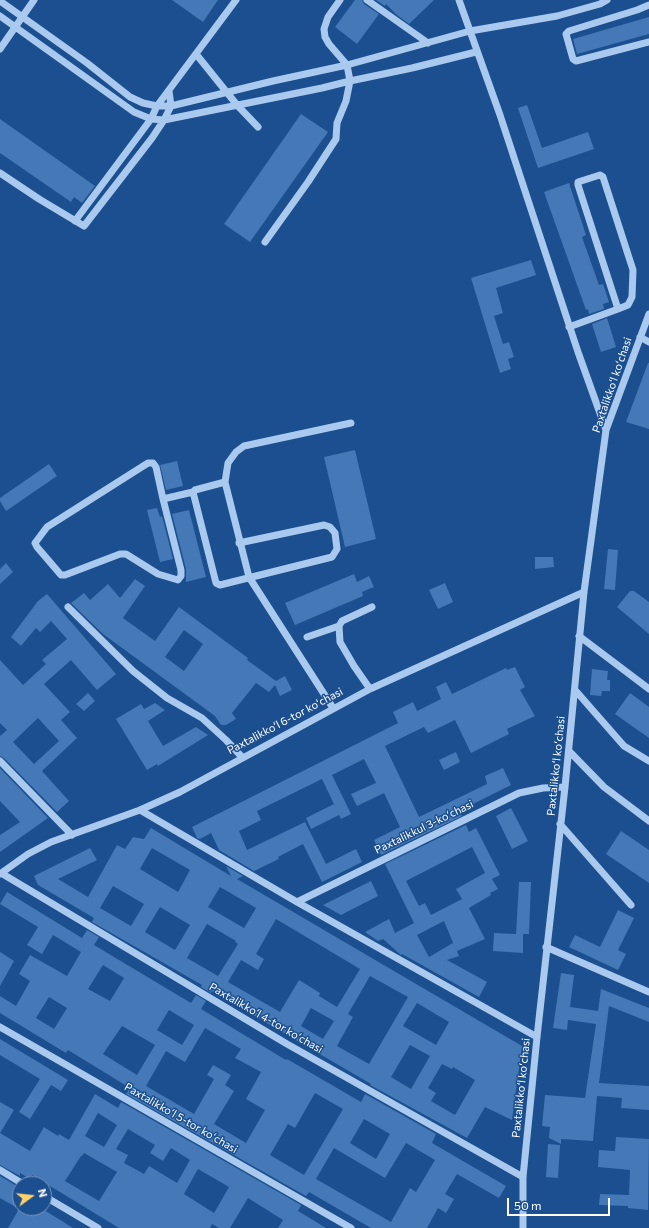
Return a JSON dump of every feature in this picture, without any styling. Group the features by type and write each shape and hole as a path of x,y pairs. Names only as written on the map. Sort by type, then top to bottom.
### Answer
{"street":[{"path":"0,49 34,0"},
{"path":"75,221 151,119 157,106 236,0"},
{"path":"264,242 308,182 336,139 337,123 346,101 350,80 347,65 325,38 324,29 328,17 340,0"},
{"path":"367,0 428,43"},
{"path":"459,0 476,52 500,115 569,326 606,430"},
{"path":"0,1 130,97 143,103 157,106 171,106 347,65 470,31 558,16 600,4 607,0"},
{"path":"649,5 568,31 566,34 573,59 576,62 649,42"},
{"path":"0,16 134,112 151,119 164,120 322,88 350,80 412,68 476,52"},
{"path":"196,54 237,105 258,126"},
{"path":"79,73 87,64"},
{"path":"0,173 84,226 152,138 164,120 171,106 169,91"},
{"path":"569,326 618,309 628,305 632,297 633,270 603,177 600,175 578,182 578,185 618,309"},
{"name":"Paxtalikkoʻl koʻchasi","path":"523,1228 523,1177 546,947 569,751 584,592 606,430 649,314"},
{"path":"640,337 649,342"},
{"path":"333,708 249,577 239,543 225,482 228,463 236,452 244,446 351,423"},
{"path":"148,463 153,463 156,467 163,499 181,570 181,576 178,580 158,574 126,554 120,554 65,575 61,575 35,543 47,527 148,463"},
{"path":"163,499 225,482"},
{"path":"193,492 216,583 220,585 332,557 337,549 335,533 330,527 324,525 239,543"},
{"name":"Paxtalikkoʻl 6-tor koʻchasi","path":"1,873 28,854 51,842 140,810 180,792 242,757 370,689 584,592"},
{"path":"68,607 133,671 167,698 202,718 242,757"},
{"path":"370,689 340,642 339,626 342,621 372,607"},
{"path":"307,637 339,626"},
{"path":"579,636 649,689"},
{"path":"575,690 624,746 649,761"},
{"path":"569,751 604,787 649,821"},
{"path":"0,761 72,835"},
{"name":"Paxtalikkul 3-koʻchasi","path":"297,902 519,792 543,788 565,787"},
{"path":"140,810 297,902 537,1036"},
{"path":"560,824 631,905"},
{"name":"Paxtalikkoʻl 4-tor koʻchasi","path":"1,873 287,1044 523,1177"},
{"path":"546,947 649,992"},
{"name":"Paxtalikkoʻl 5-tor koʻchasi","path":"0,1027 351,1228"},
{"path":"0,1170 12,1177"},
{"path":"52,1201 98,1228"}],"building":[{"path":"172,0 218,0 203,22"},
{"path":"355,0 362,0 364,4 379,14 357,44 335,27"},
{"path":"376,0 434,0 409,24 386,4 385,6"},
{"path":"649,17 649,34 577,54 573,39"},
{"path":"527,105 542,148 588,132 594,149 538,168 518,108"},
{"path":"301,114 328,132 250,242 224,224"},
{"path":"0,119 95,186 82,203 74,197 71,202 0,153"},
{"path":"569,183 586,235 582,237 599,285 603,284 609,302 603,304 604,309 589,314 588,309 586,310 544,192"},
{"path":"531,260 536,275 496,288 503,313 494,316 503,344 509,342 514,357 508,359 511,369 500,373 471,278"},
{"path":"607,318 616,347 601,352 592,324"},
{"path":"649,363 649,429 626,422"},
{"path":"355,450 376,539 345,547 324,457"},
{"path":"177,461 183,486 166,490 160,465"},
{"path":"49,464 57,476 6,511 0,501 0,498"},
{"path":"157,508 160,517 162,516 173,559 160,562 147,510"},
{"path":"189,510 206,577 186,582 186,569 172,514"},
{"path":"608,549 618,550 615,590 604,589"},
{"path":"535,557 553,557 554,567 535,569"},
{"path":"6,563 13,572 0,584 0,569"},
{"path":"354,574 357,582 369,576 374,587 362,592 363,596 295,625 285,603"},
{"path":"135,579 145,586 123,618 155,641 179,607 248,658 247,660 276,681 285,676 292,690 280,696 275,685 269,692 256,683 232,713 236,719 226,725 221,725 215,716 103,634 71,603 84,593 90,600 108,584 120,598","holes":["184,630 203,644 184,671 165,657"]},
{"path":"445,583 453,602 438,609 429,590"},
{"path":"630,591 634,591 649,602 649,634 617,607"},
{"path":"47,594 116,674 97,690 71,660 44,684 70,712 61,720 77,738 42,771 69,801 57,812 4,758 0,756 0,736 7,730 0,723 0,660 23,685 46,664 42,660 67,639 51,621 40,632 36,628 21,646 11,637 38,601","holes":["38,718 59,741 34,764 13,742"]},
{"path":"515,667 525,687 520,690 535,716 507,729 509,734 471,753 455,720 428,733 424,727 385,746 419,817 487,784 485,776 503,768 511,785 459,811 462,816 381,855 374,840 400,827 384,793 357,806 351,794 376,783 364,759 332,775 351,814 341,819 322,779 257,811 261,820 239,831 247,850 305,822 326,864 356,849 362,862 322,882 303,844 278,857 279,859 254,871 219,850 211,833 200,839 197,838 192,827 398,723 393,712 413,702 417,711 441,699 436,687 446,682 452,694 506,668 507,670"},
{"path":"592,669 608,671 607,680 610,680 610,691 602,691 601,696 590,695"},
{"path":"88,693 95,701 84,711 76,704"},
{"path":"630,693 649,707 649,738 615,714"},
{"path":"155,703 165,710 148,721 163,746 196,727 208,735 158,766 157,764 147,770 116,719 141,704 144,709"},
{"path":"456,752 460,762 444,770 439,760"},
{"path":"0,768 48,818 0,852 0,835 20,822 0,801"},
{"path":"334,804 339,815 311,829 306,818"},
{"path":"511,808 528,841 512,849 496,816"},
{"path":"466,825 469,832 476,828 500,875 492,879 498,889 469,908 485,939 457,951 459,956 447,960 487,982 479,997 402,954 401,955 383,939 378,941 365,932 389,919 395,933 414,923 385,864","holes":["472,847 485,873 456,889 462,899 431,915 425,903 419,906 406,881","444,921 456,950 453,943 429,957 417,935"]},
{"path":"151,828 231,876 226,866 243,876 237,879 522,1046 512,1120 485,1107 467,1138 370,1085 371,1084 212,991 211,993 201,987 202,985 92,922 94,918 38,885 34,876 90,848 97,860 58,879 88,897 117,845 125,849 133,837 144,839","holes":["152,848 190,870 178,892 140,869","113,886 144,904 131,926 100,908","220,887 256,908 244,928 208,907","160,907 190,925 175,950 145,932","276,919 360,969 337,1007 319,996 320,993 299,980 280,1012 228,982 241,960 258,970 264,959 256,954","207,924 236,941 235,942 238,944 218,976 187,958","370,976 408,997 369,1064 337,1046 353,1017 348,1014","417,1003 449,1022 436,1045 403,1026","311,1008 334,1021 323,1039 301,1026","410,1045 430,1056 411,1089 391,1077","442,1064 452,1069 453,1067 475,1080 455,1115 431,1101 436,1093 428,1088"]},
{"path":"621,831 649,850 649,883 606,854"},
{"path":"371,881 378,896 341,915 323,905"},
{"path":"519,882 531,882 529,934 523,934 523,953 493,951 494,933 516,934"},
{"path":"7,892 82,938 87,930 99,937 94,945 191,1003 196,995 206,1001 201,1009 286,1060 287,1059 361,1102 365,1094 436,1134 432,1143 506,1186 499,1198 457,1174 445,1194 454,1199 446,1213 438,1208 427,1228 371,1228 309,1192 306,1196 126,1094 130,1088 68,1050 66,1053 0,1013 0,996 16,1006 30,981 19,974 30,955 67,976 81,952 53,935 42,954 27,945 38,927 0,904","holes":["103,965 124,978 110,1001 88,989","49,997 67,1008 54,1029 36,1018","169,1010 194,1025 182,1045 157,1030","122,1026 155,1045 137,1075 103,1054","205,1028 241,1049 235,1058 261,1072 246,1099 265,1110 246,1143 214,1124 234,1091 225,1085 231,1075 213,1065 207,1075 214,1079 194,1114 146,1086 166,1051 185,1062","315,1093 343,1109 304,1175 270,1155 288,1124 295,1128","364,1119 390,1134 376,1159 350,1143","406,1143 435,1160 416,1192 410,1188 391,1222 316,1179 334,1148 385,1178"]},
{"path":"618,910 634,918 618,950 626,954 618,970 569,947 575,935 600,947"},
{"path":"0,952 14,961 0,986"},
{"path":"561,973 574,975 570,1007 598,1011 601,989 649,1008 649,1022 609,1006 599,1083 649,1086 649,1110 621,1108 622,1098 597,1096 593,1141 561,1139 561,1144 549,1138 550,1127 542,1126 545,1095 585,1098 596,1024 568,1020 567,1030 553,1028"},
{"path":"0,1039 68,1080 61,1091 51,1085 30,1119 19,1112 40,1079 0,1055"},
{"path":"95,1094 118,1108 121,1102 301,1205 298,1211 326,1228 278,1228 283,1220 248,1198 230,1228 219,1228 212,1224 210,1228 119,1228 52,1187 52,1176 25,1176 20,1173 20,1176 0,1165 0,1133 30,1151 44,1127 58,1136 59,1134 69,1140","holes":["98,1113 117,1125 104,1147 85,1136","128,1129 155,1145 150,1153 163,1161 171,1148 190,1160 177,1183 149,1166 144,1174 124,1163 128,1155 116,1149","84,1153 117,1172 99,1201 65,1181","198,1169 229,1187 214,1213 184,1194"]},
{"path":"0,1102 14,1110 0,1133"},
{"path":"616,1137 649,1139 648,1210 628,1208 628,1206 599,1205 600,1194 629,1195 630,1170 598,1167 599,1150 615,1151"},
{"path":"548,1144 560,1145 558,1178 546,1177"},
{"path":"0,1176 12,1183 12,1205 0,1198"},
{"path":"52,1215 73,1228 8,1228 15,1216"}]}
